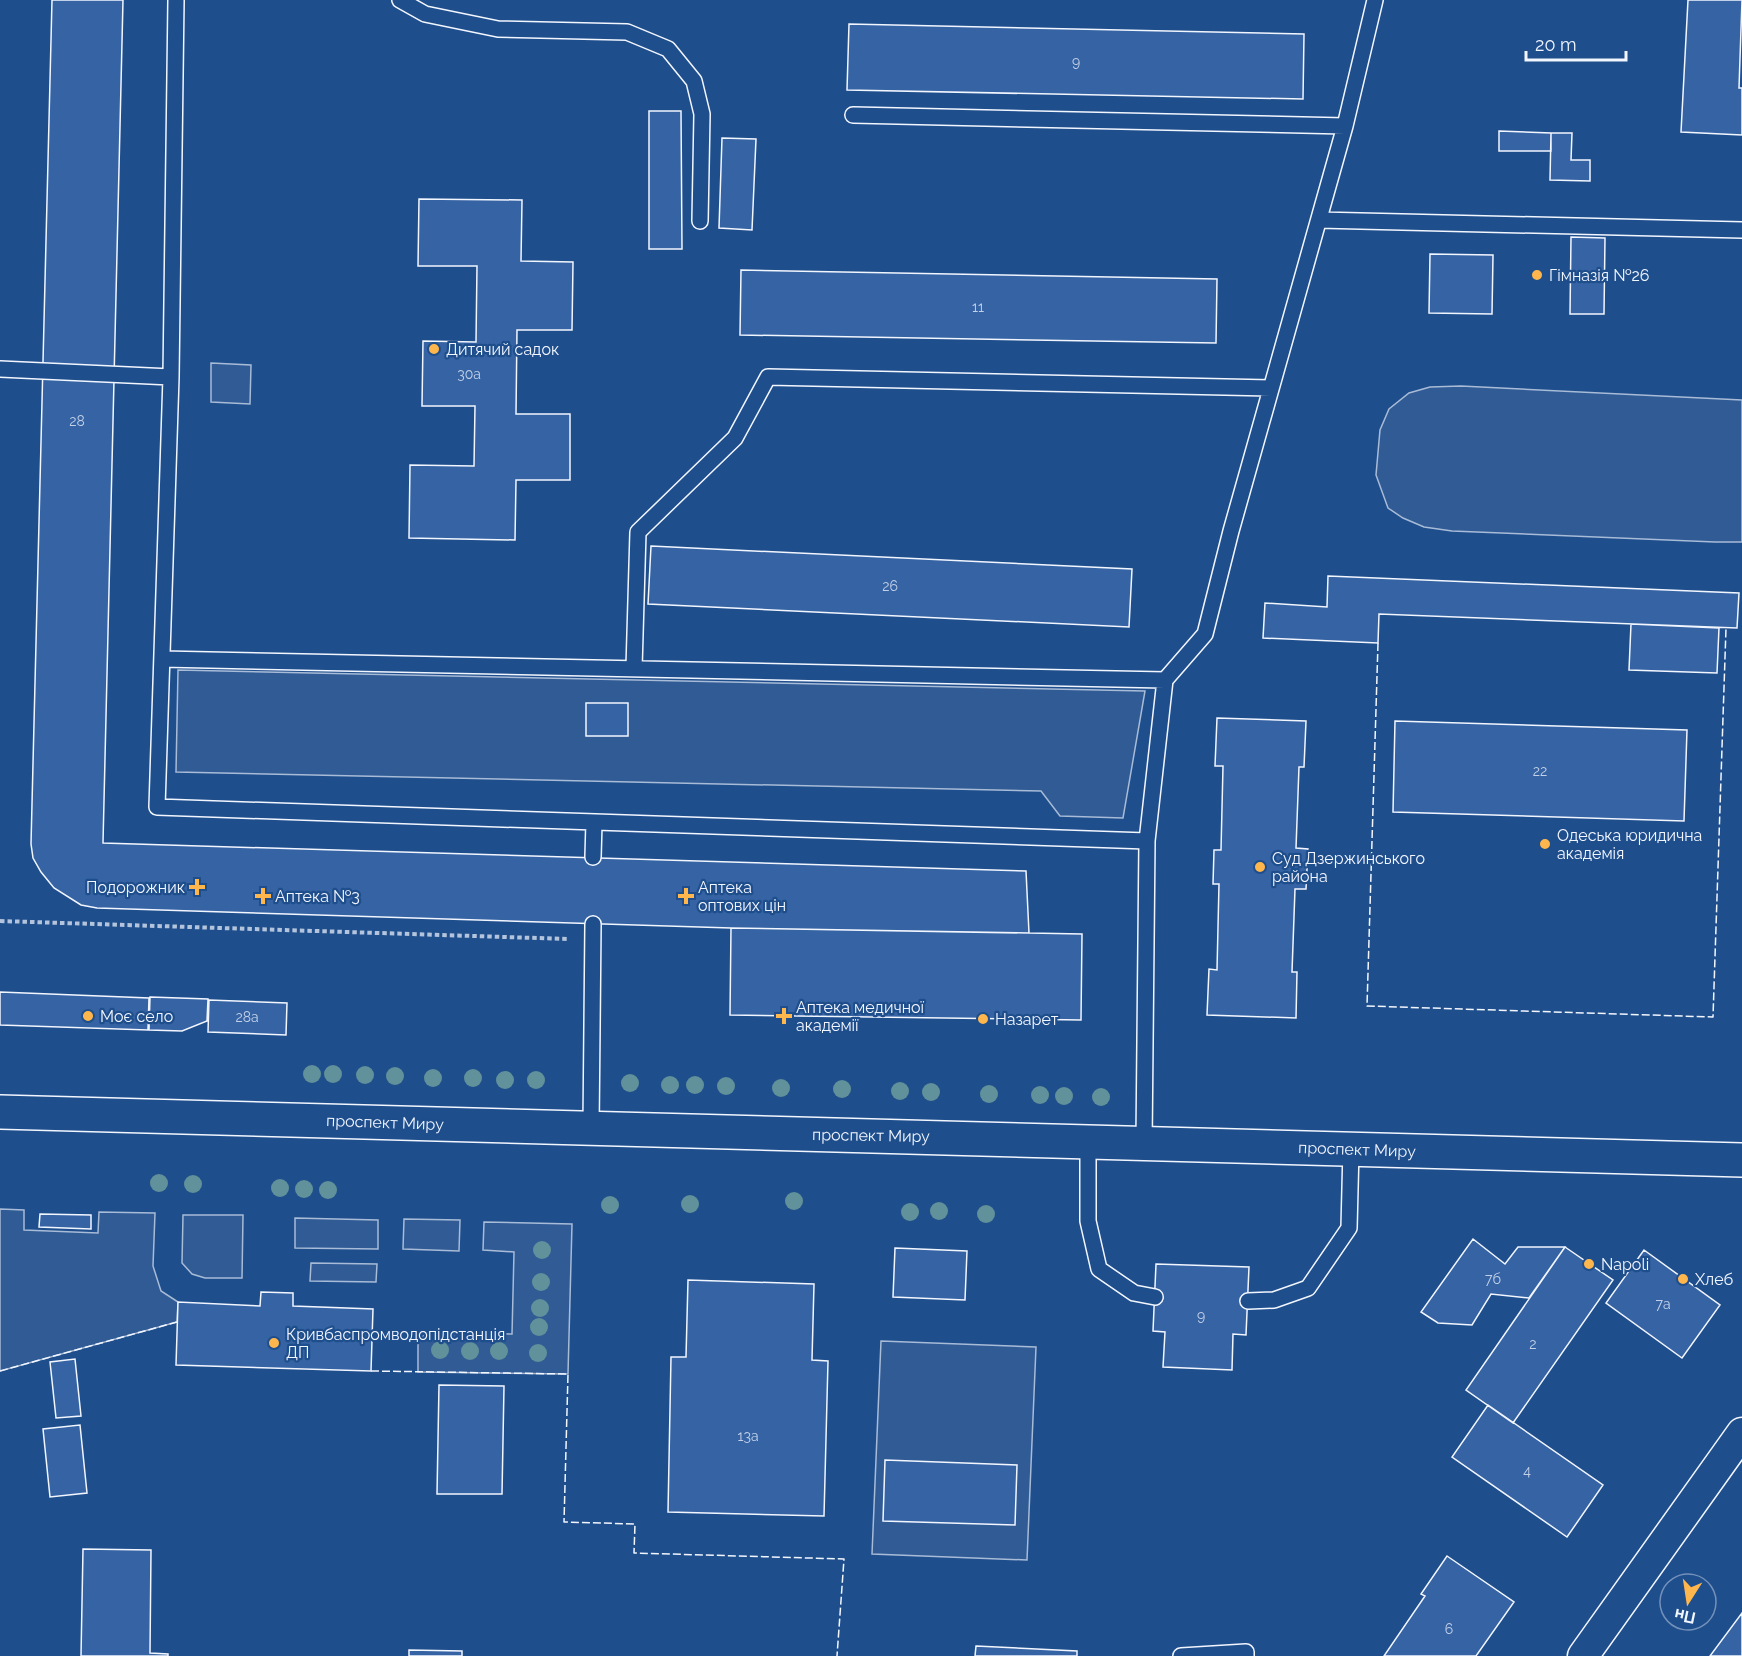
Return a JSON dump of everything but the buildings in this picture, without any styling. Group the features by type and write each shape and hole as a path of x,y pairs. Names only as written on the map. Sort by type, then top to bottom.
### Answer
{"main road":[{"name":"проспект Миру","path":"0,1112 1742,1160"}],"street":[{"path":"1583,1656 1742,1433"}],"lane":[{"path":"176,0 171,377 157,807 1147,841"},
{"path":"400,0 425,14 498,29 627,32 668,49 694,81 702,114 700,221"},
{"path":"1144,1143 1147,841 1165,680 1205,634 1345,126 1375,0"},
{"path":"853,115 1345,126"},
{"path":"1319,220 1742,230"},
{"path":"0,369 171,377"},
{"path":"633,668 638,532 735,438 768,377 1271,388"},
{"path":"162,659 1165,680"},
{"path":"593,857 594,822"},
{"path":"591,1128 592,924"},
{"path":"1088,1142 1088,1221 1099,1269 1134,1293 1155,1297"},
{"path":"1248,1301 1274,1300 1308,1288 1349,1228 1351,1149"},
{"path":"1181,1656 1246,1652 1246,1656"}],"path":[{"path":"0,921 593,940"}],"shaded area":[{"path":"211,363 251,365 250,404 211,402"},
{"path":"1461,386 1742,400 1742,542 1452,531 1424,527 1403,518 1388,508 1376,475 1380,430 1389,409 1409,393 1430,387"},
{"path":"178,670 1145,691 1123,818 1060,816 1041,791 176,772"},
{"path":"0,1209 24,1210 24,1230 98,1233 99,1212 155,1213 153,1266 161,1291 178,1302 177,1322 0,1371"},
{"path":"183,1215 243,1215 242,1278 205,1278 192,1274 182,1263"},
{"path":"295,1218 378,1220 378,1249 295,1248"},
{"path":"404,1219 460,1220 459,1251 403,1249"},
{"path":"484,1222 572,1224 568,1374 418,1372 418,1343 423,1336 433,1332 512,1334 514,1252 483,1250"},
{"path":"311,1263 377,1264 376,1282 310,1281"},
{"path":"881,1341 1036,1347 1027,1560 872,1554"}],"fence":[{"path":"1378,643 1367,1006 1713,1017 1726,628"},
{"path":"0,1371 177,1322"},
{"path":"371,1371 568,1374 564,1522 635,1524 634,1553 844,1559 837,1656"}],"place":[{"name":"Гімназія №26","path":"1537,275"},
{"name":"Дитячий садок","path":"434,349"},
{"name":"Одеська юридична академія","path":"1545,844"},
{"name":"Суд Дзержинського района","path":"1260,867"},
{"name":"Подорожник","path":"197,887"},
{"name":"Аптека №3","path":"263,896"},
{"name":"Аптека оптових цін","path":"686,896"},
{"name":"Моє село","path":"88,1016"},
{"name":"Аптека медичної академії","path":"784,1016"},
{"name":"Назарет","path":"983,1019"},
{"name":"Napoli","path":"1589,1264"},
{"name":"Хлеб","path":"1683,1279"},
{"name":"Кривбаспромводопідстанція ДП","path":"274,1343"}]}
